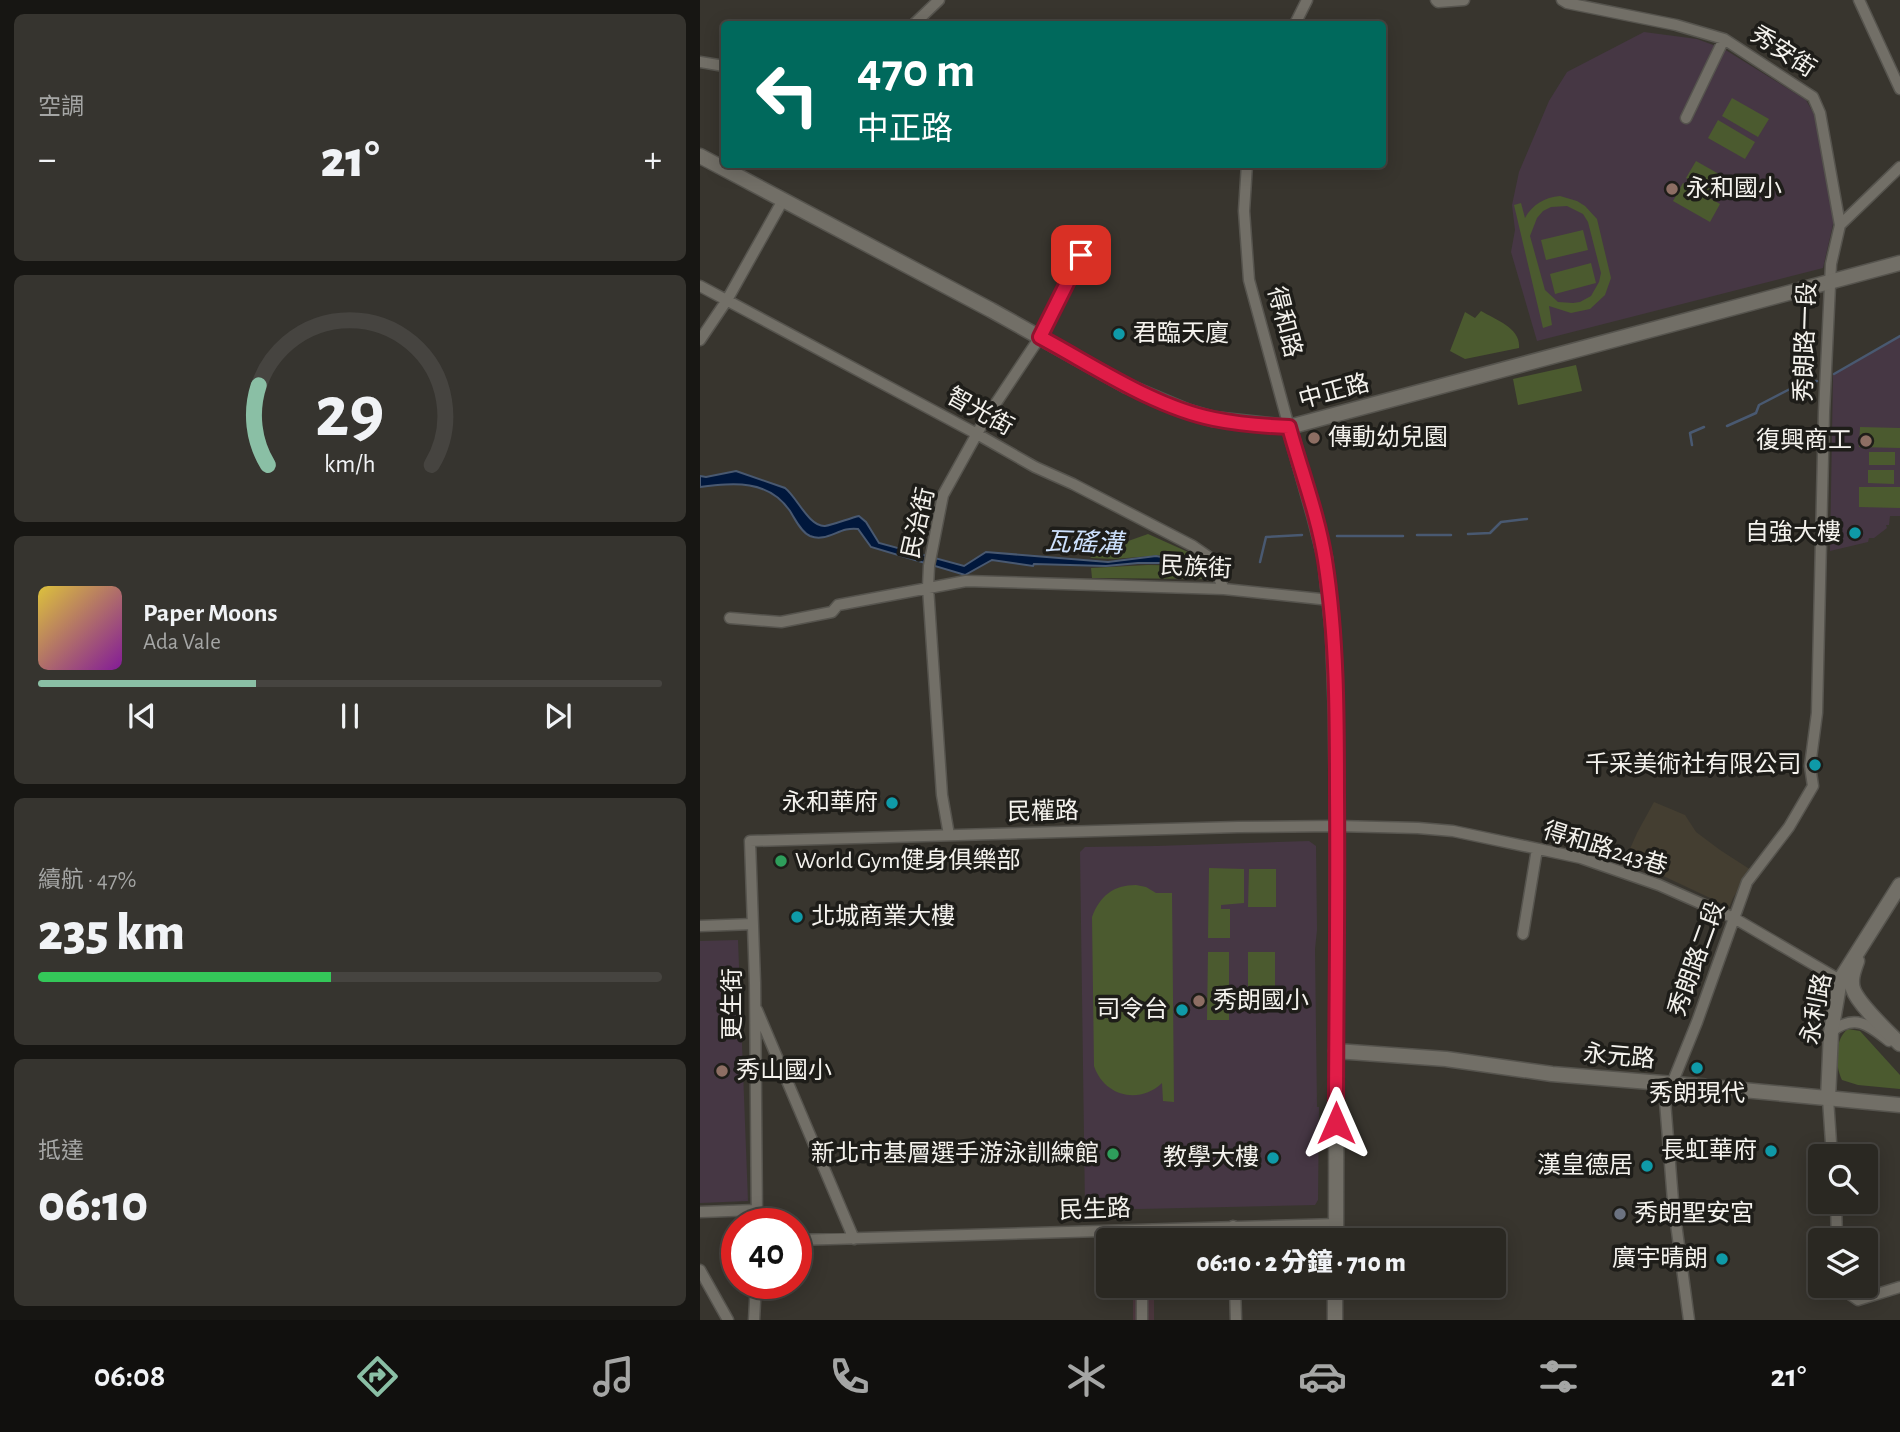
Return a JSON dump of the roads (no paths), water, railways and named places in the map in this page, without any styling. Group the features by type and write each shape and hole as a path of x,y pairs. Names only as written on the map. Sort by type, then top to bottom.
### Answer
{"street":[{"path":"917,21 939,0"},
{"path":"1296,21 1307,0"},
{"path":"1436,0 1464,0"},
{"name":"秀安街","path":"1562,0 1676,25 1724,40 1813,97 1820,113 1840,225"},
{"path":"1859,0 1900,89"},
{"path":"1686,118 1724,40"},
{"path":"700,62 721,66"},
{"name":"中正路","path":"700,156 721,167"},
{"path":"1840,225 1900,167"},
{"name":"中正路","path":"723,168 1127,386 1213,419 1289,427 1900,263"},
{"name":"得和路","path":"1247,168 1244,211 1249,279 1317,526 1325,558 1330,600 1338,826 1336,1228"},
{"path":"700,340 727,300 783,200"},
{"name":"秀朗路一段","path":"1817,713 1829,281 1840,225"},
{"name":"民治街","path":"949,835 942,795 928,587 929,566 943,495 976,433 1040,337 1081,255"},
{"name":"智光街","path":"700,286 1035,467 1193,546 1209,557 1224,589"},
{"name":"民族街","path":"730,618 781,622 832,612 838,605 966,581 1224,589 1330,600"},
{"name":"秀朗路二段","path":"1689,1320 1673,1201 1665,1101 1697,1022 1747,882 1789,827 1813,786 1810,766 1817,713"},
{"name":"民權路","path":"750,841 1338,826"},
{"name":"得和路243巷","path":"1338,826 1453,831 1608,866 1734,918 1840,980"},
{"name":"更生街","path":"750,841 757,1208"},
{"path":"1523,934 1537,849"},
{"name":"永利路","path":"1831,1144 1829,1099 1831,1032 1840,980 1900,885"},
{"path":"700,926 753,924"},
{"path":"1864,940 1852,976 1853,989 1900,1047"},
{"path":"754,1003 854,1239"},
{"path":"1831,1032 1842,1024 1862,1023 1900,1047"},
{"name":"永元路","path":"1336,1051 1446,1059 1552,1074 1900,1105"},
{"path":"700,1212 721,1211"},
{"name":"民生路","path":"1213,1228 1336,1224"},
{"name":"民生路","path":"812,1240 1096,1236"},
{"path":"700,1270 728,1320"},
{"path":"1878,1294 1900,1287"},
{"path":"1142,1298 1142,1320"},
{"path":"1235,1298 1236,1320"},
{"path":"1335,1298 1335,1320"},
{"path":"754,1320 755,1299"}],"water":[{"path":"736,471 785,488 808,517 819,525 825,526 859,516 879,543 964,566 986,552 1108,562 1156,556 1189,562 1208,560 1210,567 1190,570 1168,563 1033,566 992,560 965,575 871,547 858,529 816,538 810,536 781,501 761,488 738,484 700,487 700,476"}],"waterway":[{"name":"瓦磘溝","path":"1834,374 1900,336"},
{"name":"瓦磘溝","path":"1727,426 1756,413 1759,405 1790,389 1817,381"},
{"name":"瓦磘溝","path":"1692,445 1690,433 1704,427"},
{"name":"瓦磘溝","path":"1468,534 1490,533 1501,522 1527,519"},
{"name":"瓦磘溝","path":"1260,562 1266,537 1302,535"},
{"name":"瓦磘溝","path":"1417,535 1451,535"},
{"name":"瓦磘溝","path":"1337,536 1403,536"}],"place":[{"name":"永和國小","path":"1672,189"},
{"name":"君臨天廈","path":"1119,334"},
{"name":"傳動幼兒園","path":"1314,438"},
{"name":"復興商工","path":"1866,441"},
{"name":"自強大樓","path":"1855,533"},
{"name":"千采美術社有限公司","path":"1815,765"},
{"name":"永和華府","path":"892,803"},
{"name":"World Gym健身俱樂部","path":"781,861"},
{"name":"北城商業大樓","path":"797,917"},
{"name":"秀朗國小","path":"1199,1001"},
{"name":"司令台","path":"1182,1010"},
{"name":"秀朗現代","path":"1697,1068"},
{"name":"秀山國小","path":"722,1071"},
{"name":"長虹華府","path":"1771,1151"},
{"name":"新北市基層選手游泳訓練館","path":"1113,1154"},
{"name":"教學大樓","path":"1273,1158"},
{"name":"漢皇德居","path":"1647,1166"},
{"name":"秀朗聖安宮","path":"1620,1214"},
{"name":"廣宇晴朗","path":"1722,1259"}]}
